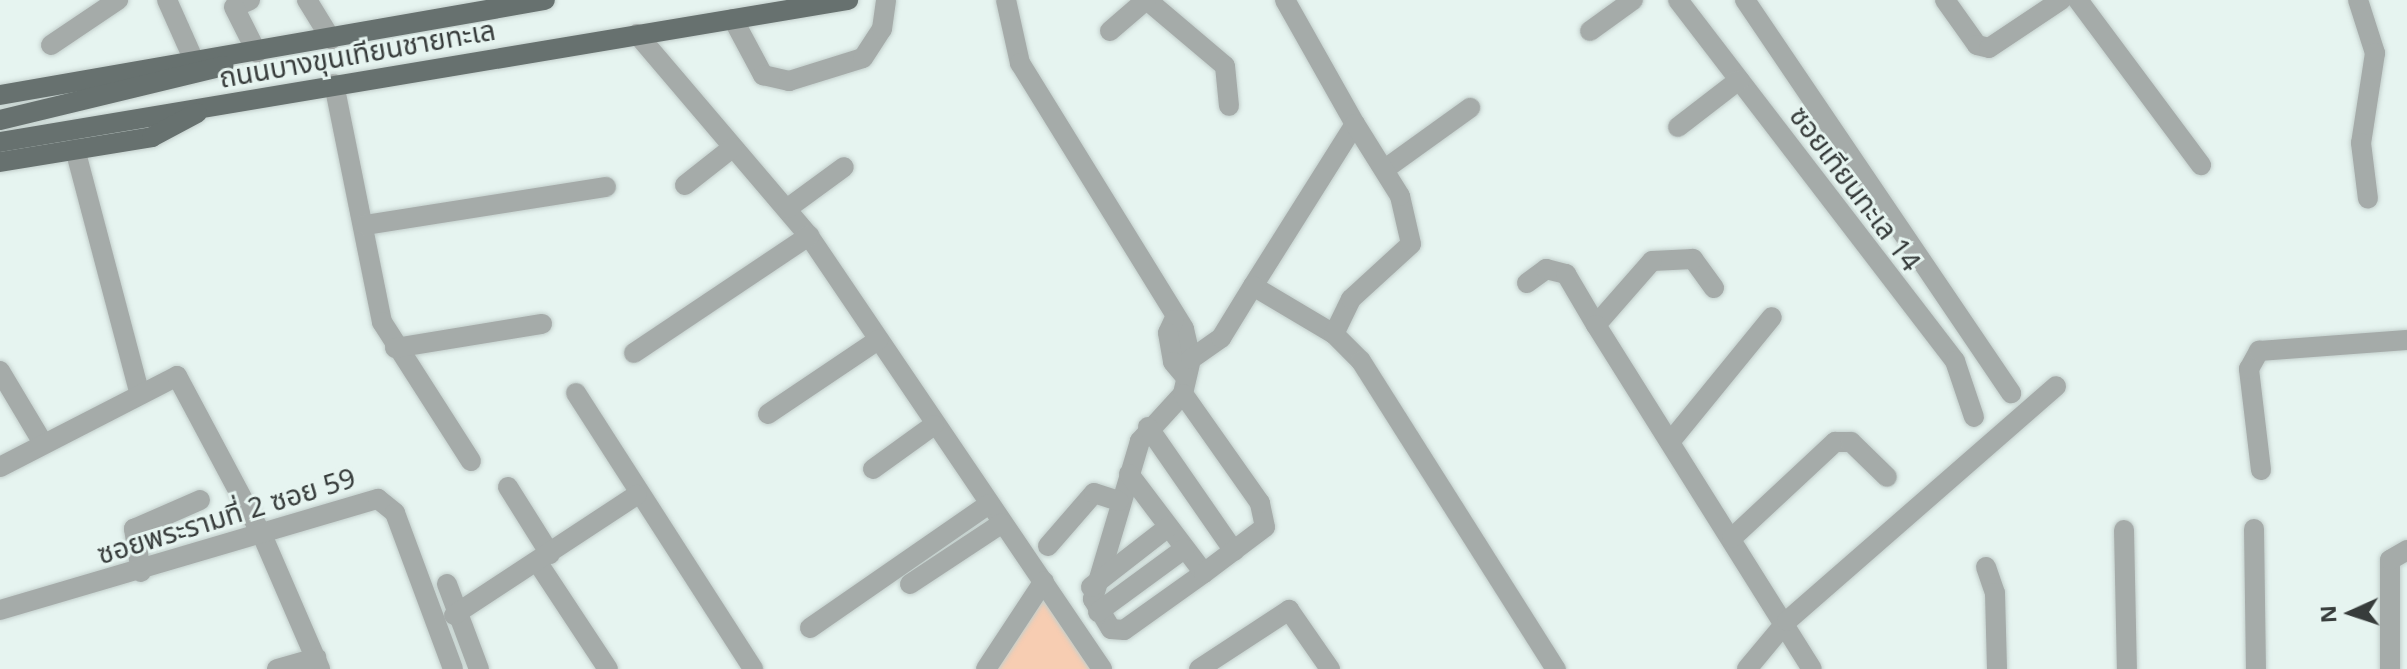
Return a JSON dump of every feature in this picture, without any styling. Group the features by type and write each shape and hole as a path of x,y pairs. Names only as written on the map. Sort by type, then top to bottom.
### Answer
{"main road":[{"name":"ถนนบางขุนเทียนชายทะเล","path":"0,95 252,54 545,0"},
{"name":"ถนนบางขุนเทียนชายทะเล","path":"0,142 848,0"},
{"name":"ถนนบางขุนเทียนชายทะเล","path":"0,120 203,76 252,54"},
{"name":"ถนนบางขุนเทียนชายทะเล","path":"0,162 152,137 207,106"}],"street":[{"path":"51,45 118,0"},
{"path":"167,0 195,63"},
{"path":"307,0 331,39"},
{"path":"733,19 763,75 789,81 863,58 882,29 886,0"},
{"path":"1006,0 1020,63 1174,320 1184,329 1186,376 1265,514 1265,527 1234,551 1124,630 1111,629 1098,612 1091,587 1119,501 1148,427 1186,376 1221,338 1355,124"},
{"path":"1110,31 1146,0 1225,66 1229,106"},
{"path":"1285,0 1355,124 1385,169 1412,227 1411,244 1351,299 1334,334"},
{"path":"1590,31 1633,0"},
{"name":"ซอยเทียนทะเล 14","path":"1678,0 1955,361 1974,417"},
{"path":"1745,0 2011,393"},
{"path":"1945,0 1977,45 1989,48 2061,0"},
{"path":"2078,0 2201,165"},
{"path":"2358,0 2375,53 2361,143 2368,199"},
{"path":"237,2 252,54"},
{"path":"637,34 809,236 1102,669"},
{"path":"1678,127 1739,80"},
{"path":"334,84 365,225 382,322 395,348 471,461"},
{"path":"1385,169 1470,108"},
{"path":"685,185 732,148"},
{"path":"75,149 139,392"},
{"path":"788,208 844,167"},
{"path":"365,225 606,187"},
{"path":"634,353 809,236"},
{"path":"1596,325 1652,261 1693,259 1714,288"},
{"path":"1527,283 1546,269 1566,274 1670,442 1787,621 1812,669"},
{"path":"1253,286 1334,334 1361,361 1556,669"},
{"path":"1670,442 1772,317"},
{"path":"395,348 542,324"},
{"path":"768,414 878,340"},
{"path":"2261,470 2249,369 2259,351 2407,340"},
{"path":"0,371 43,443"},
{"path":"0,467 139,392 177,376 263,537 318,663 277,669"},
{"path":"1747,669 1787,621 2056,386"},
{"path":"576,393 637,495 753,669"},
{"path":"873,469 934,425"},
{"path":"1148,427 1234,551"},
{"path":"1732,538 1835,442 1851,442 1887,477"},
{"path":"1129,474 1204,573"},
{"path":"508,487 544,559 608,669"},
{"path":"1048,546 1094,493 1119,501"},
{"path":"454,615 544,559 637,495"},
{"path":"141,572 134,529 200,500"},
{"name":"ซอยพระรามที่ 2 ซอย 59","path":"0,610 385,501 453,669"},
{"path":"810,628 989,504"},
{"path":"910,584 1002,523"},
{"path":"1091,587 1168,527"},
{"path":"2254,529 2256,669"},
{"path":"2124,530 2127,669"},
{"path":"1108,535 1125,559"},
{"path":"1098,612 1184,549"},
{"path":"2390,669 2390,560 2407,550"},
{"path":"1986,567 1995,593 1997,669"},
{"path":"986,669 1044,581"},
{"path":"447,584 454,615 479,669"},
{"path":"1199,669 1289,610 1330,669"}],"shaded area":[{"path":"1045,596 1094,669 997,669"}]}
